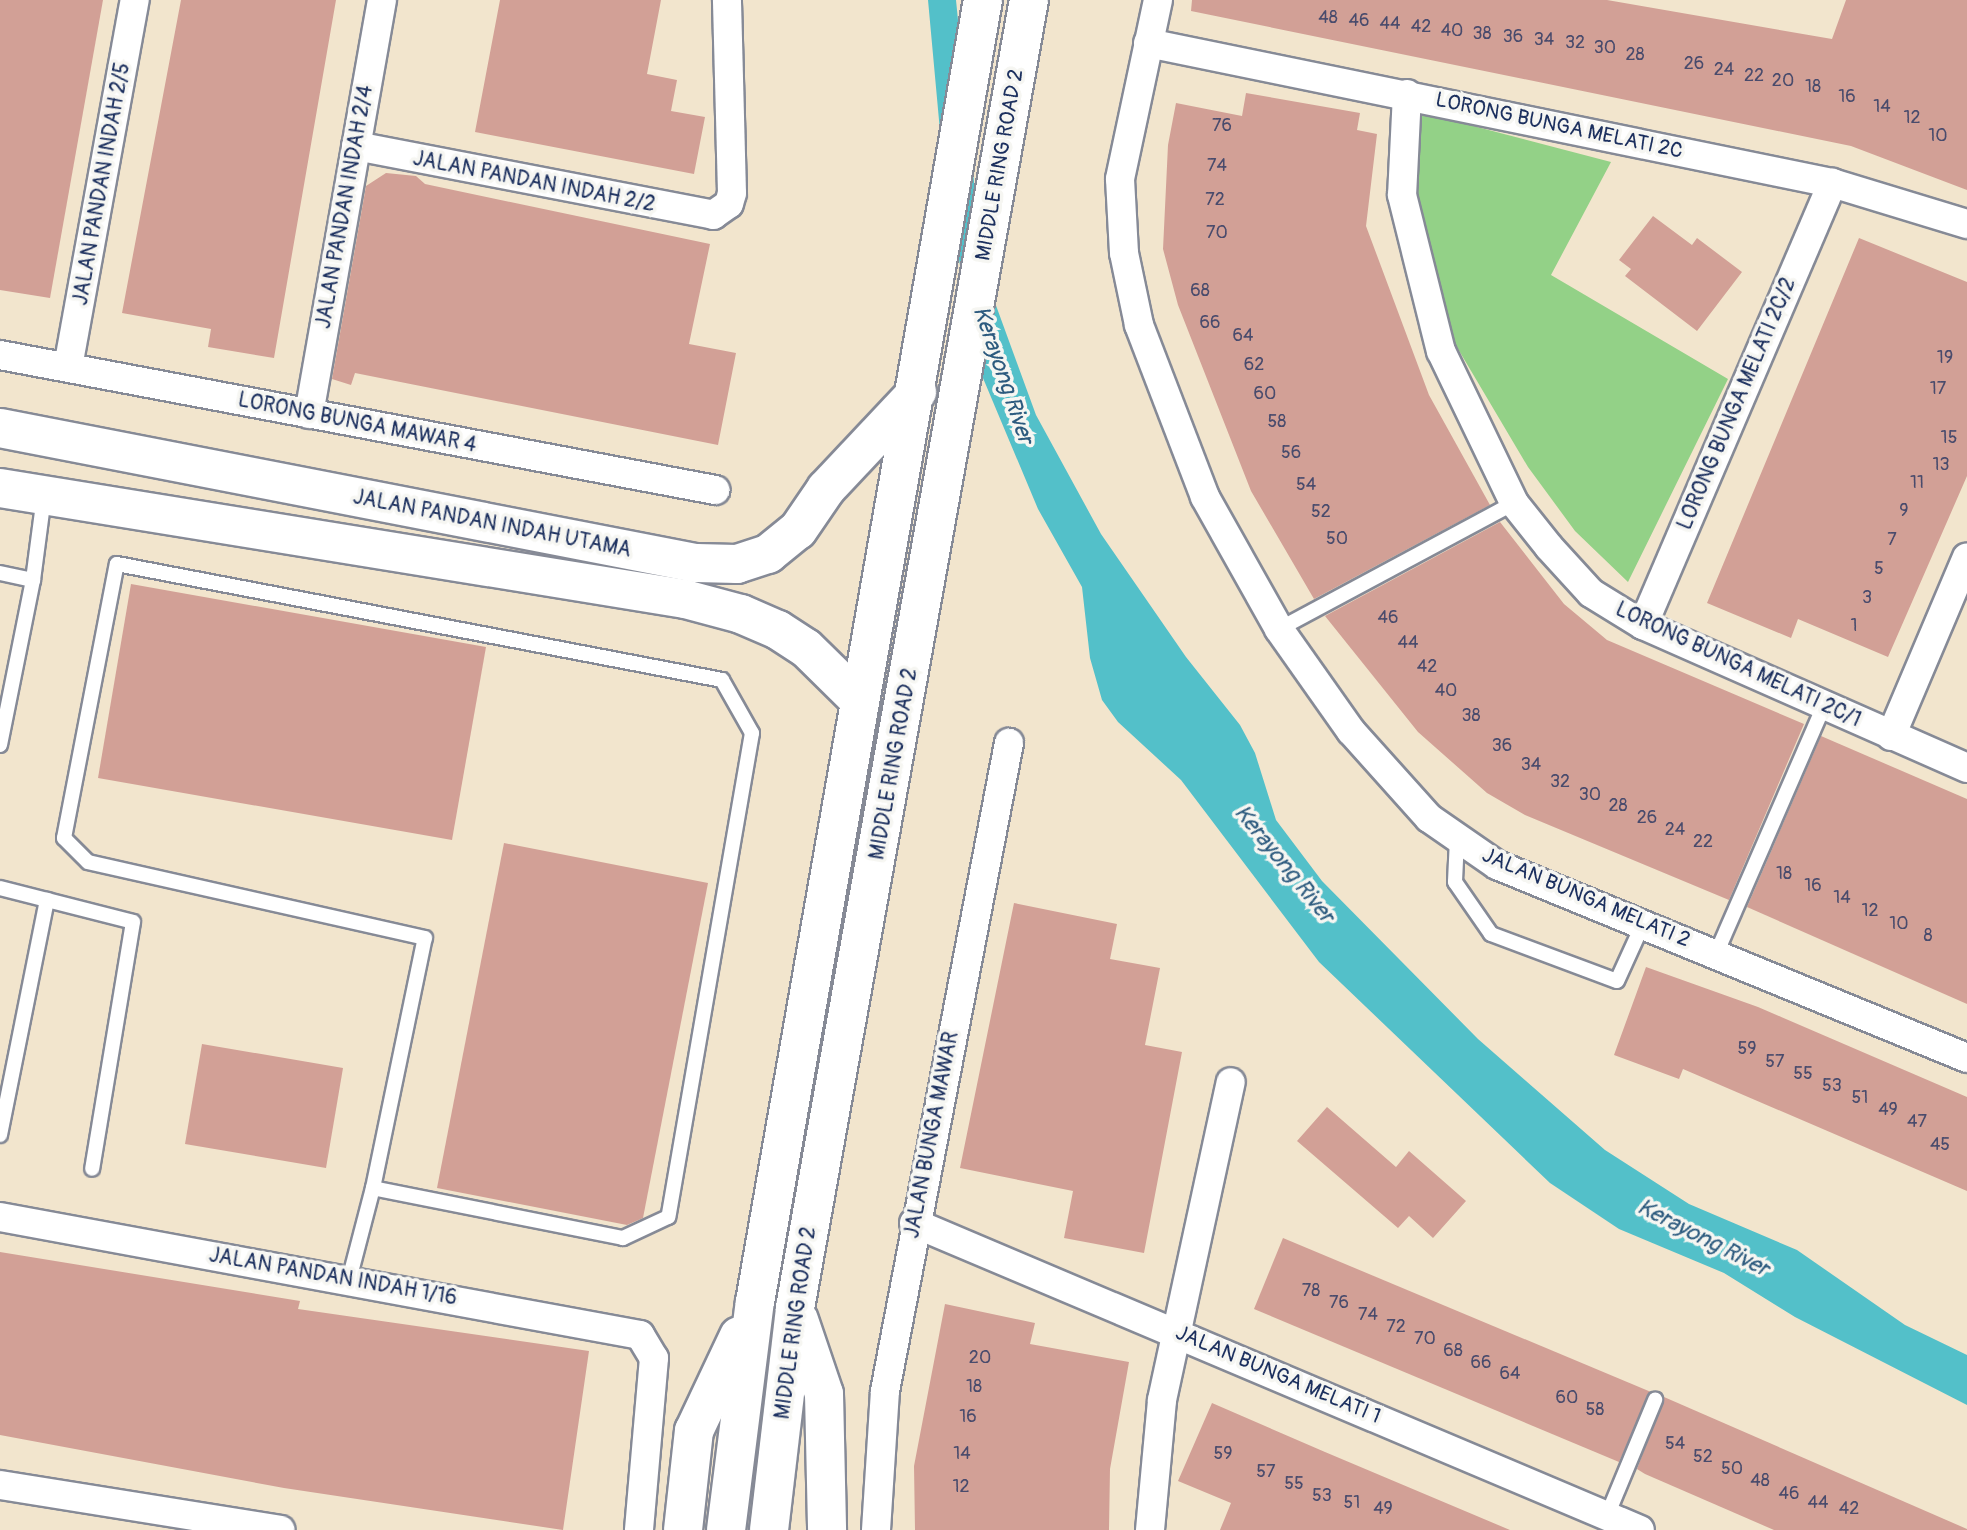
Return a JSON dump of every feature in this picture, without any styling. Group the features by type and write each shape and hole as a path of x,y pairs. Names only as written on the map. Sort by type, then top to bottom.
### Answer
{"main road":[{"name":"MIDDLE RING ROAD 2","path":"726,1530 755,1302 984,0"},
{"name":"MIDDLE RING ROAD 2","path":"769,1530 795,1308 926,586 1028,0"},
{"name":"JALAN PANDAN INDAH UTAMA","path":"0,428 696,563 737,565 768,554 798,530 826,489 917,392"},
{"name":"JALAN PANDAN INDAH UTAMA","path":"0,488 685,599 741,614 778,631 806,648 859,700"},
{"path":"683,1530 694,1432 755,1302"},
{"path":"795,1308 824,1394 827,1530"}],"street":[{"name":"JALAN PANDAN INDAH 2/5","path":"68,367 135,0"},
{"name":"JALAN PANDAN INDAH 2/4","path":"309,414 382,0"},
{"name":"JALAN PANDAN INDAH 2/2","path":"356,146 713,215 729,204 732,193 727,0"},
{"name":"JALAN BUNGA MELATI 2","path":"1158,0 1120,179 1124,253 1139,325 1205,497 1279,629 1392,780 1457,839 1497,865 1967,1058"},
{"name":"LORONG BUNGA MELATI 2C","path":"1148,43 1832,183 1967,225"},
{"name":"LORONG BUNGA MELATI 2C/1","path":"1407,94 1402,195 1441,351 1514,503 1591,593 1643,625 1967,768"},
{"name":"LORONG BUNGA MELATI 2C/2","path":"1643,625 1832,183"},
{"name":"LORONG BUNGA MAWAR 4","path":"0,355 715,490"},
{"path":"1891,736 1967,557"},
{"name":"JALAN BUNGA MAWAR","path":"876,1530 885,1391 914,1223 1009,743"},
{"path":"1150,1530 1162,1400 1174,1331 1231,1082"},
{"name":"JALAN PANDAN INDAH 1/16","path":"0,1217 628,1331 647,1343 654,1358 639,1530"},
{"name":"JALAN BUNGA MELATI 1","path":"914,1223 1640,1530"},
{"path":"0,1485 279,1530"}],"lane":[{"path":"0,744 33,580 44,495"},
{"path":"1279,629 1514,503"},
{"path":"349,1280 373,1188 425,938 88,862 64,838 117,564 722,680 752,733 668,1217 623,1238 373,1188"},
{"path":"0,573 33,580"},
{"path":"1716,954 1824,706"},
{"path":"1457,839 1455,882 1491,934 1617,981 1643,924"},
{"path":"0,888 132,922 92,1169"},
{"path":"0,1135 47,900"},
{"path":"1606,1516 1655,1400"}],"green space":[{"path":"1416,111 1611,162 1551,275 1728,379 1628,582 1575,531 1528,467 1448,332 1410,200"}],"water":[{"name":"Kerayong River","path":"928,0 956,0 979,232 990,289 1036,415 1101,534 1186,657 1240,725 1255,753 1276,820 1322,881 1478,1039 1605,1150 1689,1204 1797,1250 1905,1325 1967,1355 1967,1405 1795,1317 1724,1273 1619,1229 1550,1183 1319,962 1181,780 1118,722 1102,700 1090,658 1082,587 1038,509 975,359 942,153"}],"building":[{"path":"0,0 103,0 50,298 0,290"},
{"path":"181,0 336,0 274,358 208,347 211,329 122,313"},
{"path":"500,0 661,0 647,74 677,80 671,111 705,117 694,174 475,132"},
{"path":"1192,0 1607,0 1832,39 1846,0 1967,0 1967,190 1851,146 1191,11"},
{"path":"1246,93 1360,113 1357,130 1377,134 1366,226 1429,395 1490,505 1314,599 1251,491 1178,305 1163,249 1168,145 1176,103 1242,116"},
{"path":"386,173 416,176 425,184 710,244 689,344 736,353 718,445 355,373 351,385 332,379 366,186"},
{"path":"1653,216 1692,245 1697,238 1742,272 1697,331 1625,276 1631,269 1619,260"},
{"path":"1859,238 1967,282 1967,476 1888,657 1798,619 1791,638 1707,603"},
{"path":"1500,522 1564,604 1607,640 1804,724 1729,900 1525,815 1487,793 1418,732 1325,616"},
{"path":"131,584 486,647 452,840 98,778"},
{"path":"1821,736 1967,799 1967,1004 1747,907"},
{"path":"504,843 708,883 643,1218 627,1225 437,1188"},
{"path":"1014,903 1117,924 1110,959 1160,968 1145,1045 1182,1052 1144,1253 1064,1238 1073,1191 960,1168"},
{"path":"1646,967 1758,1007 1967,1097 1967,1191 1683,1069 1679,1079 1614,1055"},
{"path":"202,1044 343,1068 326,1168 185,1144"},
{"path":"1327,1107 1396,1167 1409,1151 1466,1201 1433,1238 1409,1216 1398,1228 1297,1141"},
{"path":"1283,1238 1651,1392 1619,1462 1254,1309"},
{"path":"0,1252 300,1301 298,1309 589,1351 563,1530 284,1488 0,1435"},
{"path":"945,1304 1035,1323 1030,1344 1129,1362 1110,1469 1109,1530 915,1530 914,1466"},
{"path":"1664,1397 1967,1530 1774,1530 1645,1474 1637,1469"},
{"path":"1212,1403 1510,1530 1220,1530 1231,1503 1178,1481"}]}
